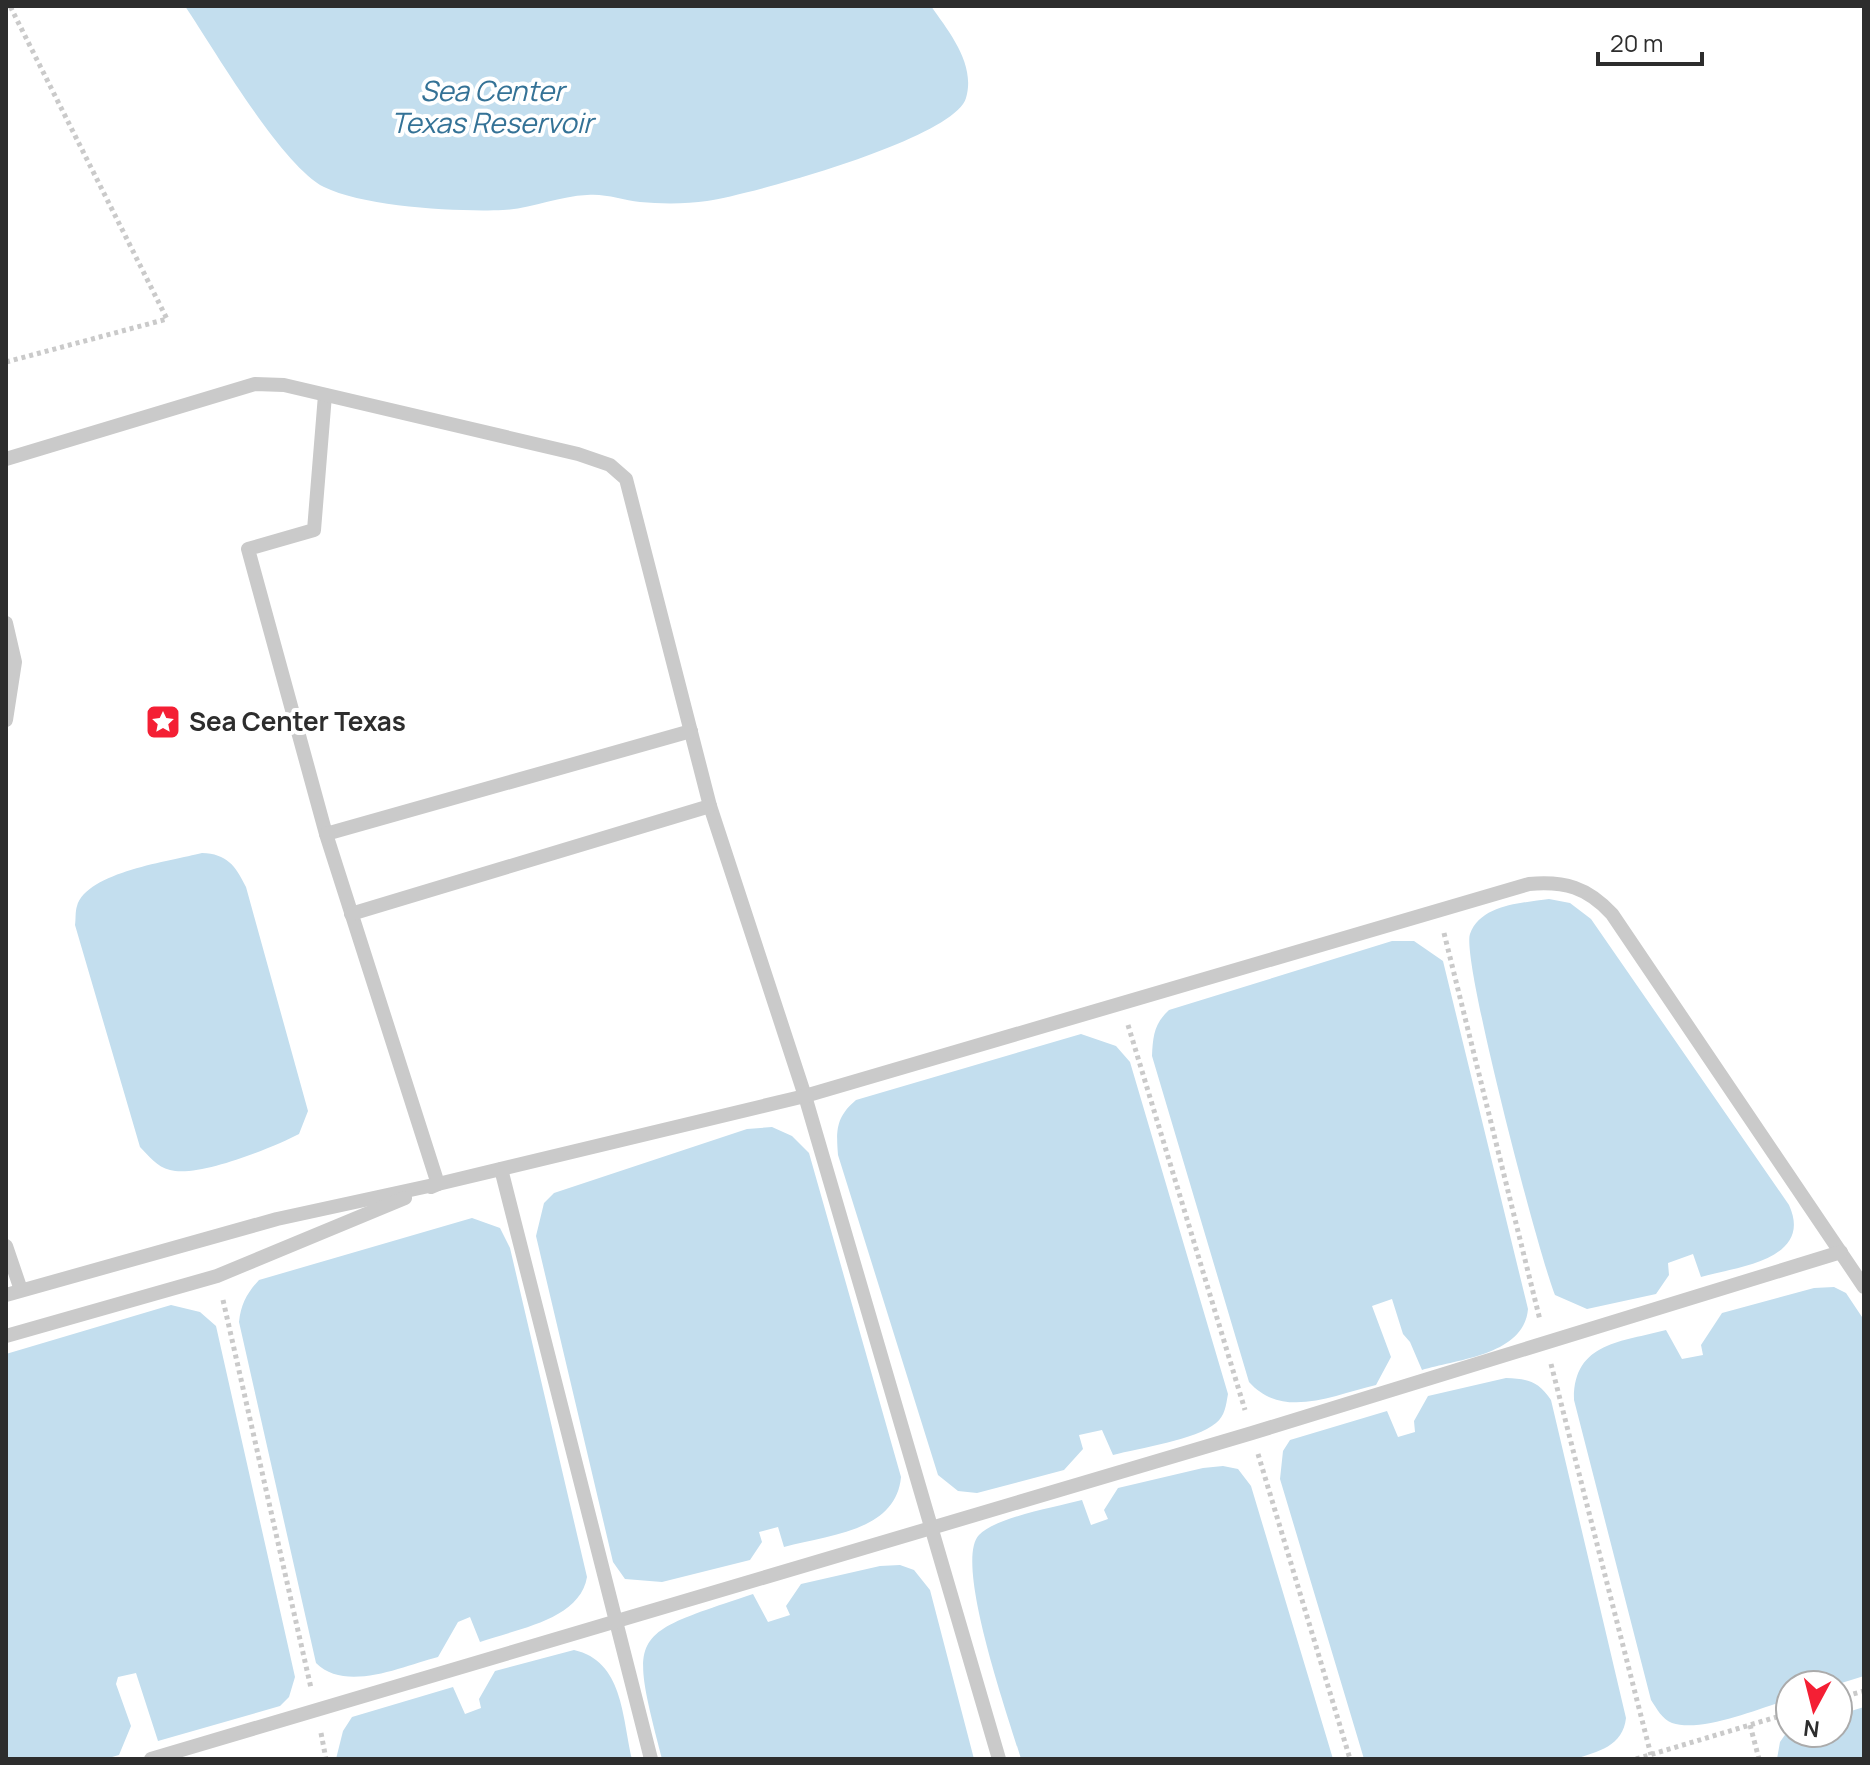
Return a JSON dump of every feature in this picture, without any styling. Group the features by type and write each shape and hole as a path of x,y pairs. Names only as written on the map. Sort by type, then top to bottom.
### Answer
{"lane":[{"path":"6,459 255,384 284,385 578,454 610,465 626,479 710,806 805,1096 999,1759"},
{"path":"325,395 314,530 248,549 326,834 438,1184"},
{"path":"6,623 15,662 6,720"},
{"path":"326,834 691,731"},
{"path":"351,914 710,806"},
{"path":"6,1295 277,1219 438,1184 805,1096 1529,884 1555,882 1580,887 1612,914 1864,1287"},
{"path":"501,1169 651,1759"},
{"path":"6,1336 217,1276 438,1184"},
{"path":"6,1246 21,1290"},
{"path":"151,1759 1252,1433 1841,1252"}],"path":[{"path":"6,362 167,319 10,6"},
{"path":"1121,1003 1350,1759"},
{"path":"217,1276 326,1759"},
{"path":"1636,1759 1774,1718"},
{"path":"1750,1725 1759,1759"}],"water":[{"name":"Sea Center Texas Reservoir","path":"185,6 931,6 959,49 968,85 966,98 953,114 891,147 806,176 731,196 699,202 665,203 587,195 503,210 412,207 341,194 307,175 269,131"},
{"path":"202,853 224,858 246,887 308,1111 299,1134 287,1140 216,1166 182,1171 161,1166 140,1147 75,925 77,906 84,894 96,884 151,864"},
{"path":"1549,899 1570,903 1591,919 1789,1205 1794,1223 1791,1238 1768,1258 1701,1277 1693,1254 1668,1263 1669,1275 1656,1294 1587,1309 1555,1295 1519,1170 1470,955 1470,934 1483,916 1515,904"},
{"path":"1392,941 1414,941 1443,961 1528,1309 1524,1324 1502,1346 1422,1370 1410,1342 1403,1334 1392,1299 1372,1306 1391,1357 1376,1385 1309,1402 1277,1400 1249,1382 1152,1056 1155,1031 1169,1010"},
{"path":"1081,1034 1116,1046 1130,1062 1228,1394 1226,1406 1216,1423 1181,1439 1113,1455 1102,1430 1079,1435 1083,1449 1064,1470 977,1493 958,1491 938,1475 838,1155 839,1124 844,1112 856,1100"},
{"path":"772,1127 792,1136 809,1153 901,1477 896,1495 887,1509 873,1520 839,1534 784,1547 778,1527 759,1532 762,1542 750,1560 662,1582 625,1579 613,1562 536,1236 544,1203 554,1193 747,1129"},
{"path":"472,1218 500,1228 510,1248 587,1577 582,1592 572,1603 560,1613 528,1627 480,1642 470,1617 458,1622 438,1657 375,1675 343,1676 328,1672 316,1663 239,1322 241,1310 259,1280"},
{"path":"1834,1287 1846,1293 1864,1320 1864,1676 1854,1679 1854,1669 1774,1669 1774,1704 1699,1725 1672,1723 1651,1700 1574,1400 1576,1381 1582,1366 1603,1348 1666,1330 1682,1359 1703,1355 1701,1345 1722,1313 1814,1288"},
{"path":"171,1305 200,1312 216,1326 295,1677 289,1697 280,1706 158,1741 136,1673 118,1677 116,1684 131,1726 119,1755 105,1759 6,1759 6,1354"},
{"path":"1506,1378 1532,1382 1551,1400 1626,1718 1624,1728 1608,1746 1574,1759 1364,1759 1280,1479 1283,1451 1290,1440 1387,1411 1398,1437 1415,1432 1414,1421 1428,1396"},
{"path":"1223,1466 1238,1469 1251,1486 1333,1759 1021,1759 978,1608 973,1551 979,1535 1012,1518 1082,1500 1091,1525 1108,1519 1104,1510 1118,1488"},
{"path":"900,1565 914,1570 930,1590 974,1759 662,1759 651,1717 643,1661 648,1644 661,1631 681,1619 753,1594 768,1622 790,1615 786,1606 801,1584 880,1566"},
{"path":"574,1650 590,1656 611,1678 618,1692 632,1759 336,1759 343,1731 352,1717 453,1687 465,1714 481,1708 479,1699 495,1671"},
{"path":"1864,1707 1864,1759 1777,1759 1779,1749 1854,1749 1854,1710"}],"place":[{"name":"Sea Center Texas","path":"163,722"}]}
